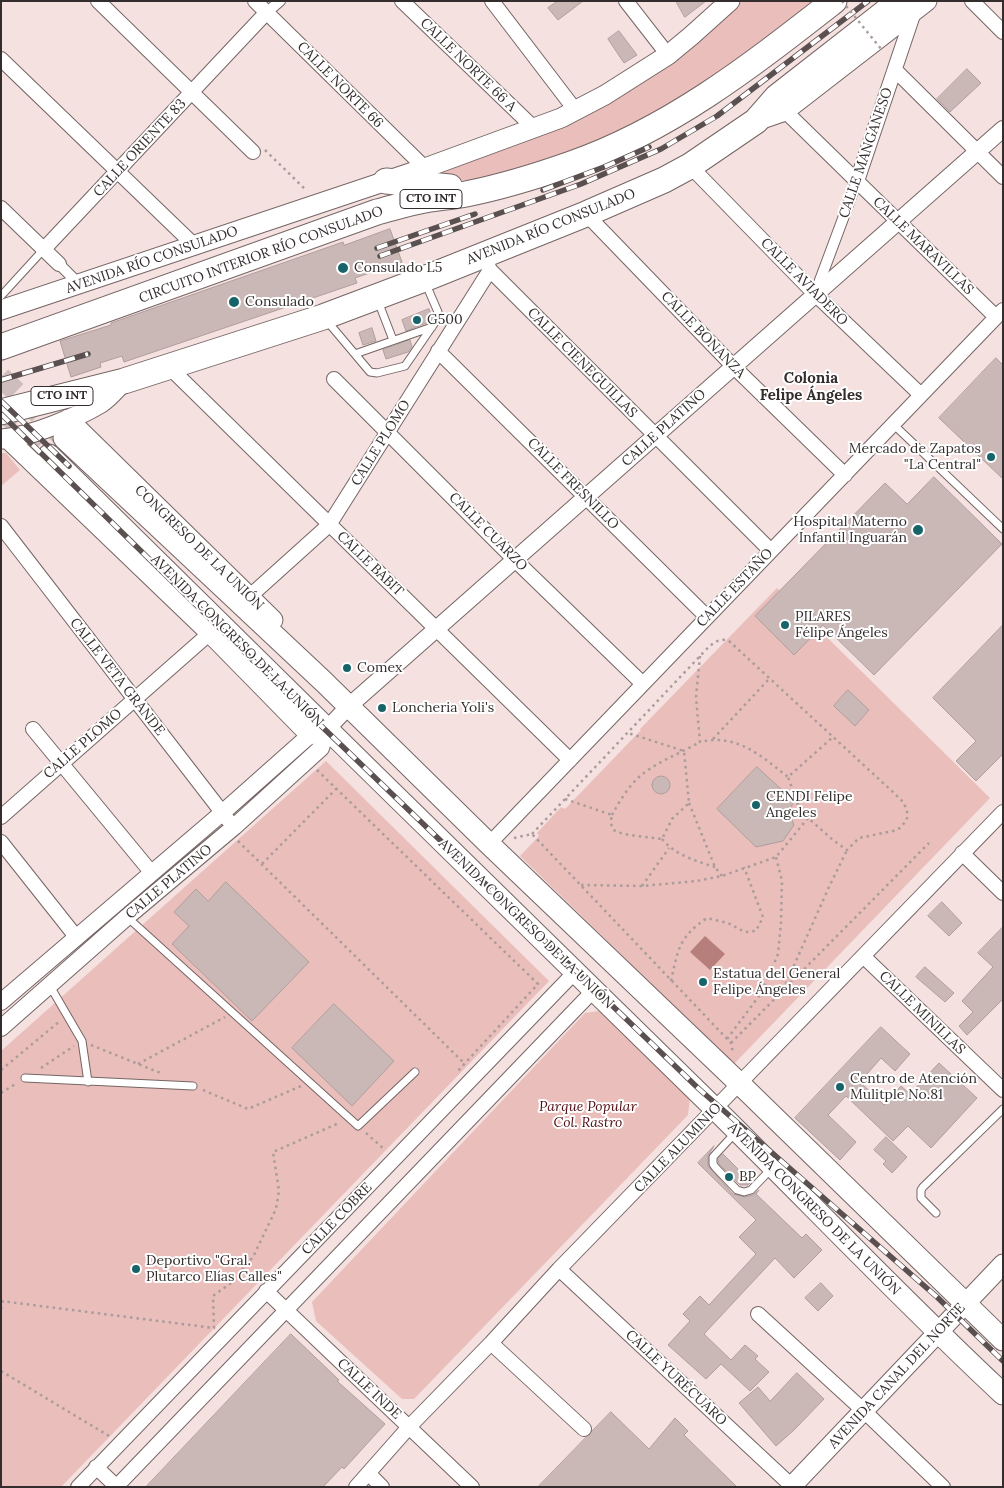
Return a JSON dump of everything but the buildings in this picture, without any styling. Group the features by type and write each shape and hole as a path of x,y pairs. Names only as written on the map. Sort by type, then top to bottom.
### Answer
{"highway":[{"name":"CIRCUITO INTERIOR RÍO CONSULADO","path":"1,347 377,212 425,200 495,187 571,164 611,148 670,119 752,65 834,1"},
{"name":"CTO INT","path":"756,121 777,97 914,5"},
{"name":"AVENIDA RÍO CONSULADO","path":"124,381 323,317 424,279 487,262 586,214 664,180 690,166 756,121"},
{"path":"386,181 446,187 495,187"},
{"name":"CTO INT","path":"1,412 124,381"}],"main road":[{"name":"AVENIDA RÍO CONSULADO","path":"1,310 320,204 535,129 576,111 612,91 668,55 730,1"},
{"name":"AVENIDA RÍO CONSULADO","path":"756,121 786,111 914,5"},
{"name":"AVENIDA RÍO CONSULADO","path":"4,439 47,428 66,429 102,403 124,381"},
{"name":"CONGRESO DE LA UNIÓN","path":"66,429 249,597 310,657 319,670 324,682"},
{"name":"AVENIDA CONGRESO DE LA UNIÓN","path":"66,429 489,844 740,1084 1003,1340"},
{"path":"4,439 318,732"},
{"name":"AVENIDA CONGRESO DE LA UNIÓN","path":"46,458 318,732 594,990 716,1109 937,1333 1003,1394"},
{"name":"AVENIDA CANAL DEL NORTE","path":"792,1486 1003,1264"}],"street":[{"path":"98,1 253,152"},
{"name":"CALLE NORTE 66","path":"254,1 424,168"},
{"name":"CALLE ORIENTE 83","path":"44,249 266,13 280,1"},
{"name":"CALLE NORTE 66 A","path":"402,1 535,129"},
{"path":"492,1 576,111"},
{"path":"626,1 668,55"},
{"path":"972,1 1003,32"},
{"name":"CALLE MANGANESO","path":"815,294 857,181 895,70 914,5"},
{"path":"1,59 194,245"},
{"path":"895,70 1003,177"},
{"name":"CALLE MARAVILLAS","path":"786,111 897,222 999,314"},
{"name":"CALLE PLATINO","path":"1,1002 151,872 349,706 1003,128"},
{"name":"CALLE AVIADERO","path":"690,166 815,294 921,395"},
{"path":"1,208 79,284"},
{"name":"CALLE BONANZA","path":"586,214 734,367 844,475"},
{"name":"CALLE PLOMO","path":"249,597 330,525 438,351 487,262"},
{"name":"CALLE CIENEGUILLAS","path":"487,262 655,436 771,551"},
{"name":"CALLE ESTAÑO","path":"489,844 999,314"},
{"name":"CALLE FRESNILLO","path":"438,351 707,617"},
{"name":"CALLE BABIT","path":"170,367 330,525 438,628 570,760"},
{"name":"CALLE CUARZO","path":"334,379 515,560 643,684"},
{"name":"CALLE VETA GRANDE","path":"1,526 222,812 234,832"},
{"name":"CALLE PLOMO","path":"1,817 210,633"},
{"path":"33,729 151,872"},
{"name":"CALLE PLATINO","path":"1,1028 127,917 234,832 321,748 318,732"},
{"name":"CALLE ALUMINIO","path":"356,1487 409,1427 491,1343 559,1269 1003,812"},
{"path":"1,842 77,938"},
{"path":"962,853 1003,893"},
{"name":"CALLE MINILLAS","path":"862,956 1003,1090"},
{"name":"CALLE COBRE","path":"78,1487 575,972"},
{"name":"CALLE COBRE","path":"117,1487 594,990"},
{"name":"CALLE YURÉCUARO","path":"559,1269 792,1486"},
{"name":"CALLE INDE","path":"266,1291 472,1487"},
{"path":"758,1314 864,1411 943,1487"},
{"path":"491,1343 584,1429"},
{"path":"96,1467 117,1487"},
{"path":"369,1474 382,1487"}],"lane":[{"name":"CALLE ORIENTE 83","path":"1,296 44,249"},
{"path":"323,317 367,370 374,373 405,366 438,315 424,279"},
{"path":"377,298 393,340"},
{"path":"355,354 432,327"},
{"path":"894,424 1003,529"},
{"path":"127,917 358,1126 415,1072"},
{"path":"49,985 82,1040 88,1082"},
{"path":"25,1078 193,1086"},
{"path":"936,1213 921,1198 921,1190 1003,1109"},
{"path":"737,1131 715,1153 712,1160 715,1168 737,1190 748,1192 774,1167"}],"path":[{"path":"842,1 882,50"},
{"path":"253,152 264,150 320,204"},
{"path":"489,844 532,834 700,656 712,644 725,640 904,803 908,814 906,822 900,828 859,838 847,850 828,887 782,992"},
{"path":"700,656 696,697 700,742"},
{"path":"713,739 769,679"},
{"path":"628,733 684,751"},
{"path":"788,777 833,737"},
{"path":"715,867 691,859 669,848 662,839 620,833 611,824 612,814 619,802 640,777 700,742 713,739 751,748 788,777 800,810 847,850"},
{"path":"684,751 688,803 715,867 722,876"},
{"path":"312,765 538,984 453,1077"},
{"path":"262,864 336,789"},
{"path":"565,799 612,814"},
{"path":"662,839 672,819 688,803"},
{"path":"581,885 642,886 688,882 722,876 776,857 808,818"},
{"path":"234,832 262,864 465,1064"},
{"path":"532,834 731,1043 740,1084"},
{"path":"731,1043 929,843"},
{"path":"642,886 669,848"},
{"path":"727,1039 762,992 778,954 782,881 776,857"},
{"path":"671,981 679,946 692,928 707,918 728,923 745,932 756,931 763,917 744,867"},
{"path":"138,1064 233,1013"},
{"path":"1,1070 67,1016"},
{"path":"1,1310 2,1301 214,1328 213,1296 231,1283 253,1257 276,1210 279,1191 273,1152 341,1122"},
{"path":"1,1371 110,1436"}],"green space":[{"path":"742,1 812,1 683,101 604,143 475,181 427,178 577,119 673,60"},
{"path":"1,453 6,453 20,470 1,486"},
{"path":"777,588 990,798 734,1064 520,856 539,836 537,833 561,807 565,809"},
{"name":"Deportivo \"Gral. Plutarco Elías Calles\"","path":"326,761 549,981 61,1487 1,1487 1,1051"},
{"name":"Parque Popular Col. Rastro","path":"599,1011 690,1097 688,1115 414,1399 402,1399 316,1321 312,1302 585,1013"}],"shaded area":[{"path":"705,936 725,954 710,970 690,952"}],"tunnel":[{"path":"1,377 64,438"},
{"path":"1,409 49,455"}],"railway":[{"path":"380,256 581,184 661,149 717,116 868,1"},
{"path":"543,190 604,167 649,147"},
{"path":"377,248 475,214"},
{"path":"1,380 88,354"},
{"path":"1,401 69,466"},
{"path":"1,414 237,645 699,1089 937,1297 1003,1361"}],"place":[{"name":"Consulado L5","path":"343,268"},
{"name":"Consulado","path":"234,302"},
{"name":"G500","path":"417,320"},
{"name":"Mercado de Zapatos \"La Central\"","path":"991,457"},
{"name":"Hospital Materno Infantil Inguarán","path":"918,530"},
{"name":"PILARES Félipe Ángeles","path":"785,625"},
{"name":"Comex","path":"347,668"},
{"name":"Loncheria Yoli's","path":"382,708"},
{"name":"CENDI Felipe Angeles","path":"756,805"},
{"name":"Estatua del General Felipe Ángeles","path":"703,982"},
{"name":"Centro de Atención Mulitple No.81","path":"840,1087"},
{"name":"BP","path":"729,1177"},
{"name":"Deportivo \"Gral. Plutarco Elías Calles\"","path":"136,1269"}],"district":[{"name":"Colonia Felipe Ángeles","path":"811,388"}]}
